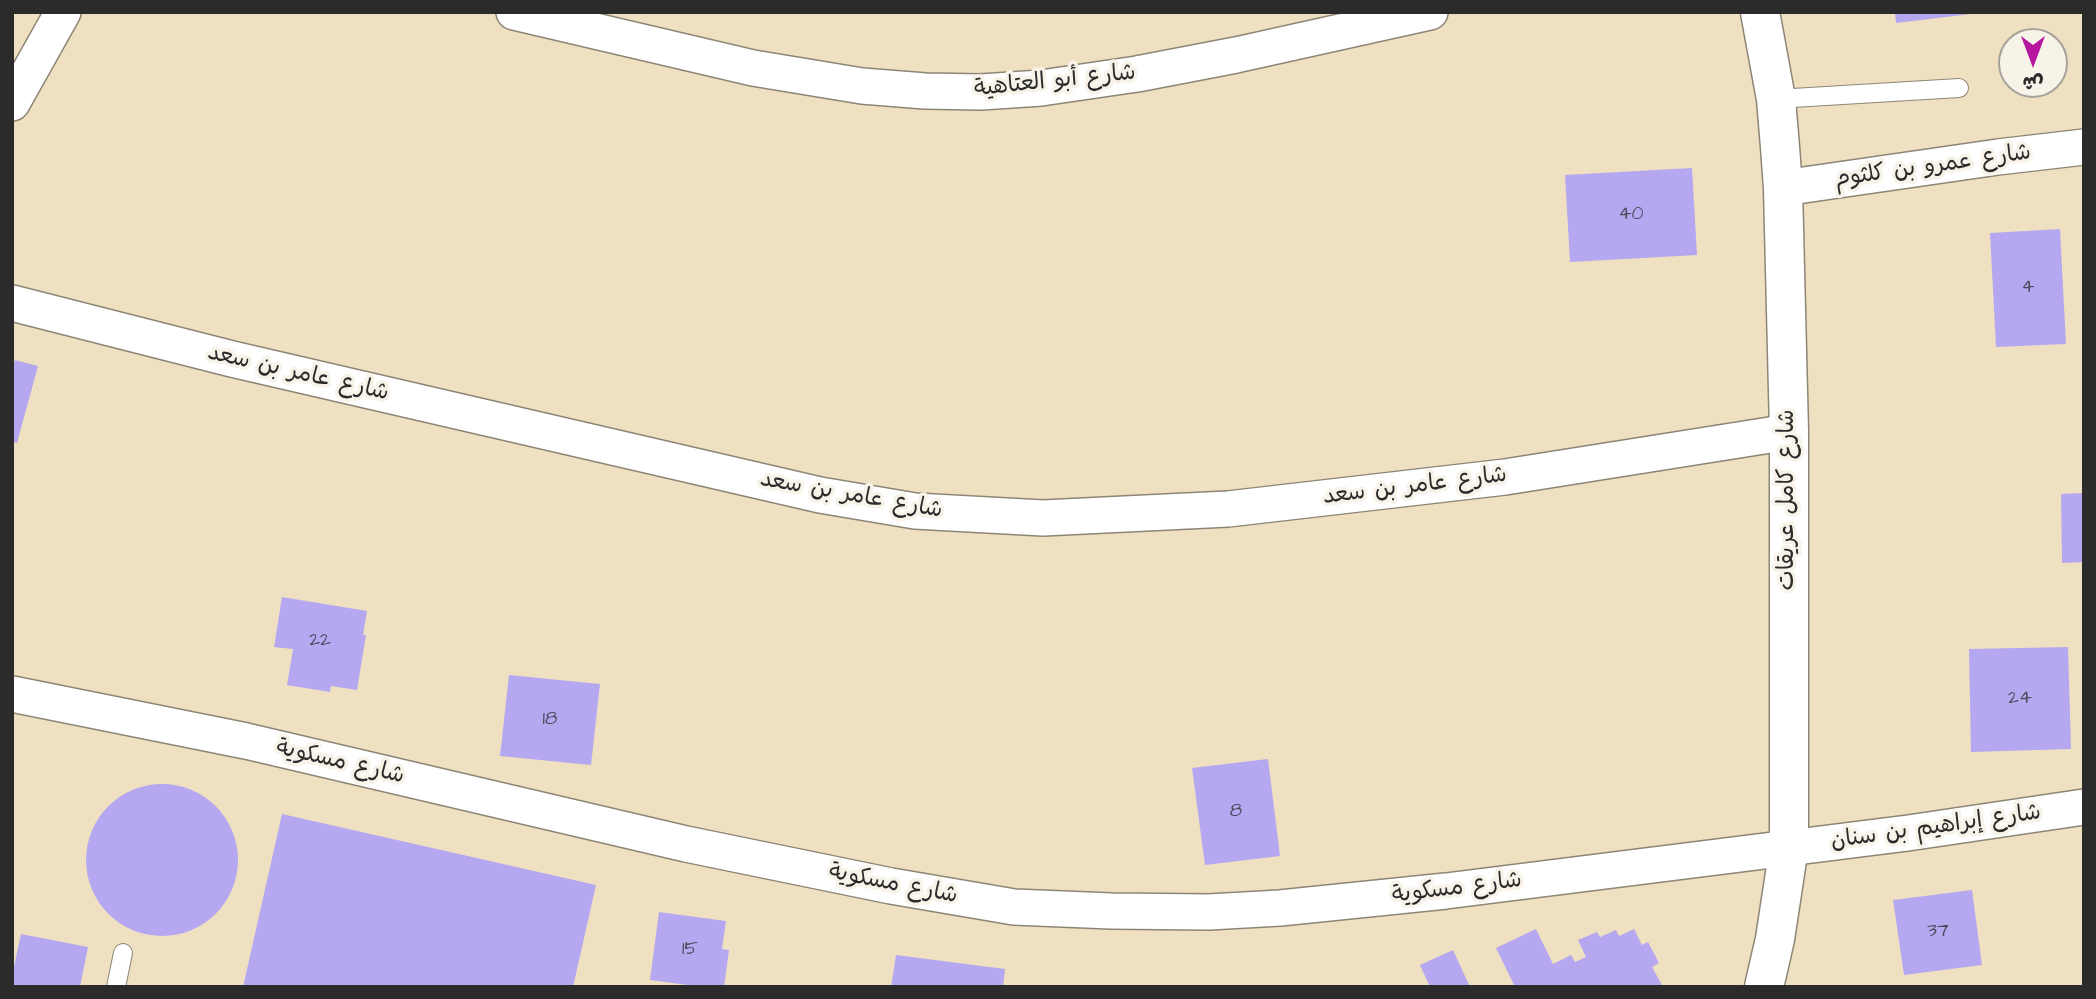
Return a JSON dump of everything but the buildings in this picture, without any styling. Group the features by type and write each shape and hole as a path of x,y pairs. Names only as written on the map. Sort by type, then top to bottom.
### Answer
{"street":[{"path":"12,103 63,12"},
{"name":"شارع أبو العتاهية","path":"514,12 753,68 862,86 981,92 1041,88 1137,74 1430,12"},
{"name":"شارع كامل عريقات","path":"1760,12 1776,99 1783,188 1789,432 1789,847 1775,939 1764,987"},
{"name":"شارع عمرو بن كلثوم","path":"1783,188 2084,147"},
{"name":"شارع عامر بن سعد","path":"12,303 432,406 820,495 915,511 1043,517 1228,509 1505,477 1789,432"},
{"name":"شارع مسكوية","path":"12,694 246,741 686,844 891,886 1014,907 1209,912 1280,908 1446,891 1789,847"},
{"name":"شارع إبراهيم بن سنان","path":"1789,847 1908,833 2084,807"}],"lane":[{"path":"1776,99 1959,88"},
{"path":"116,987 123,953"}]}
